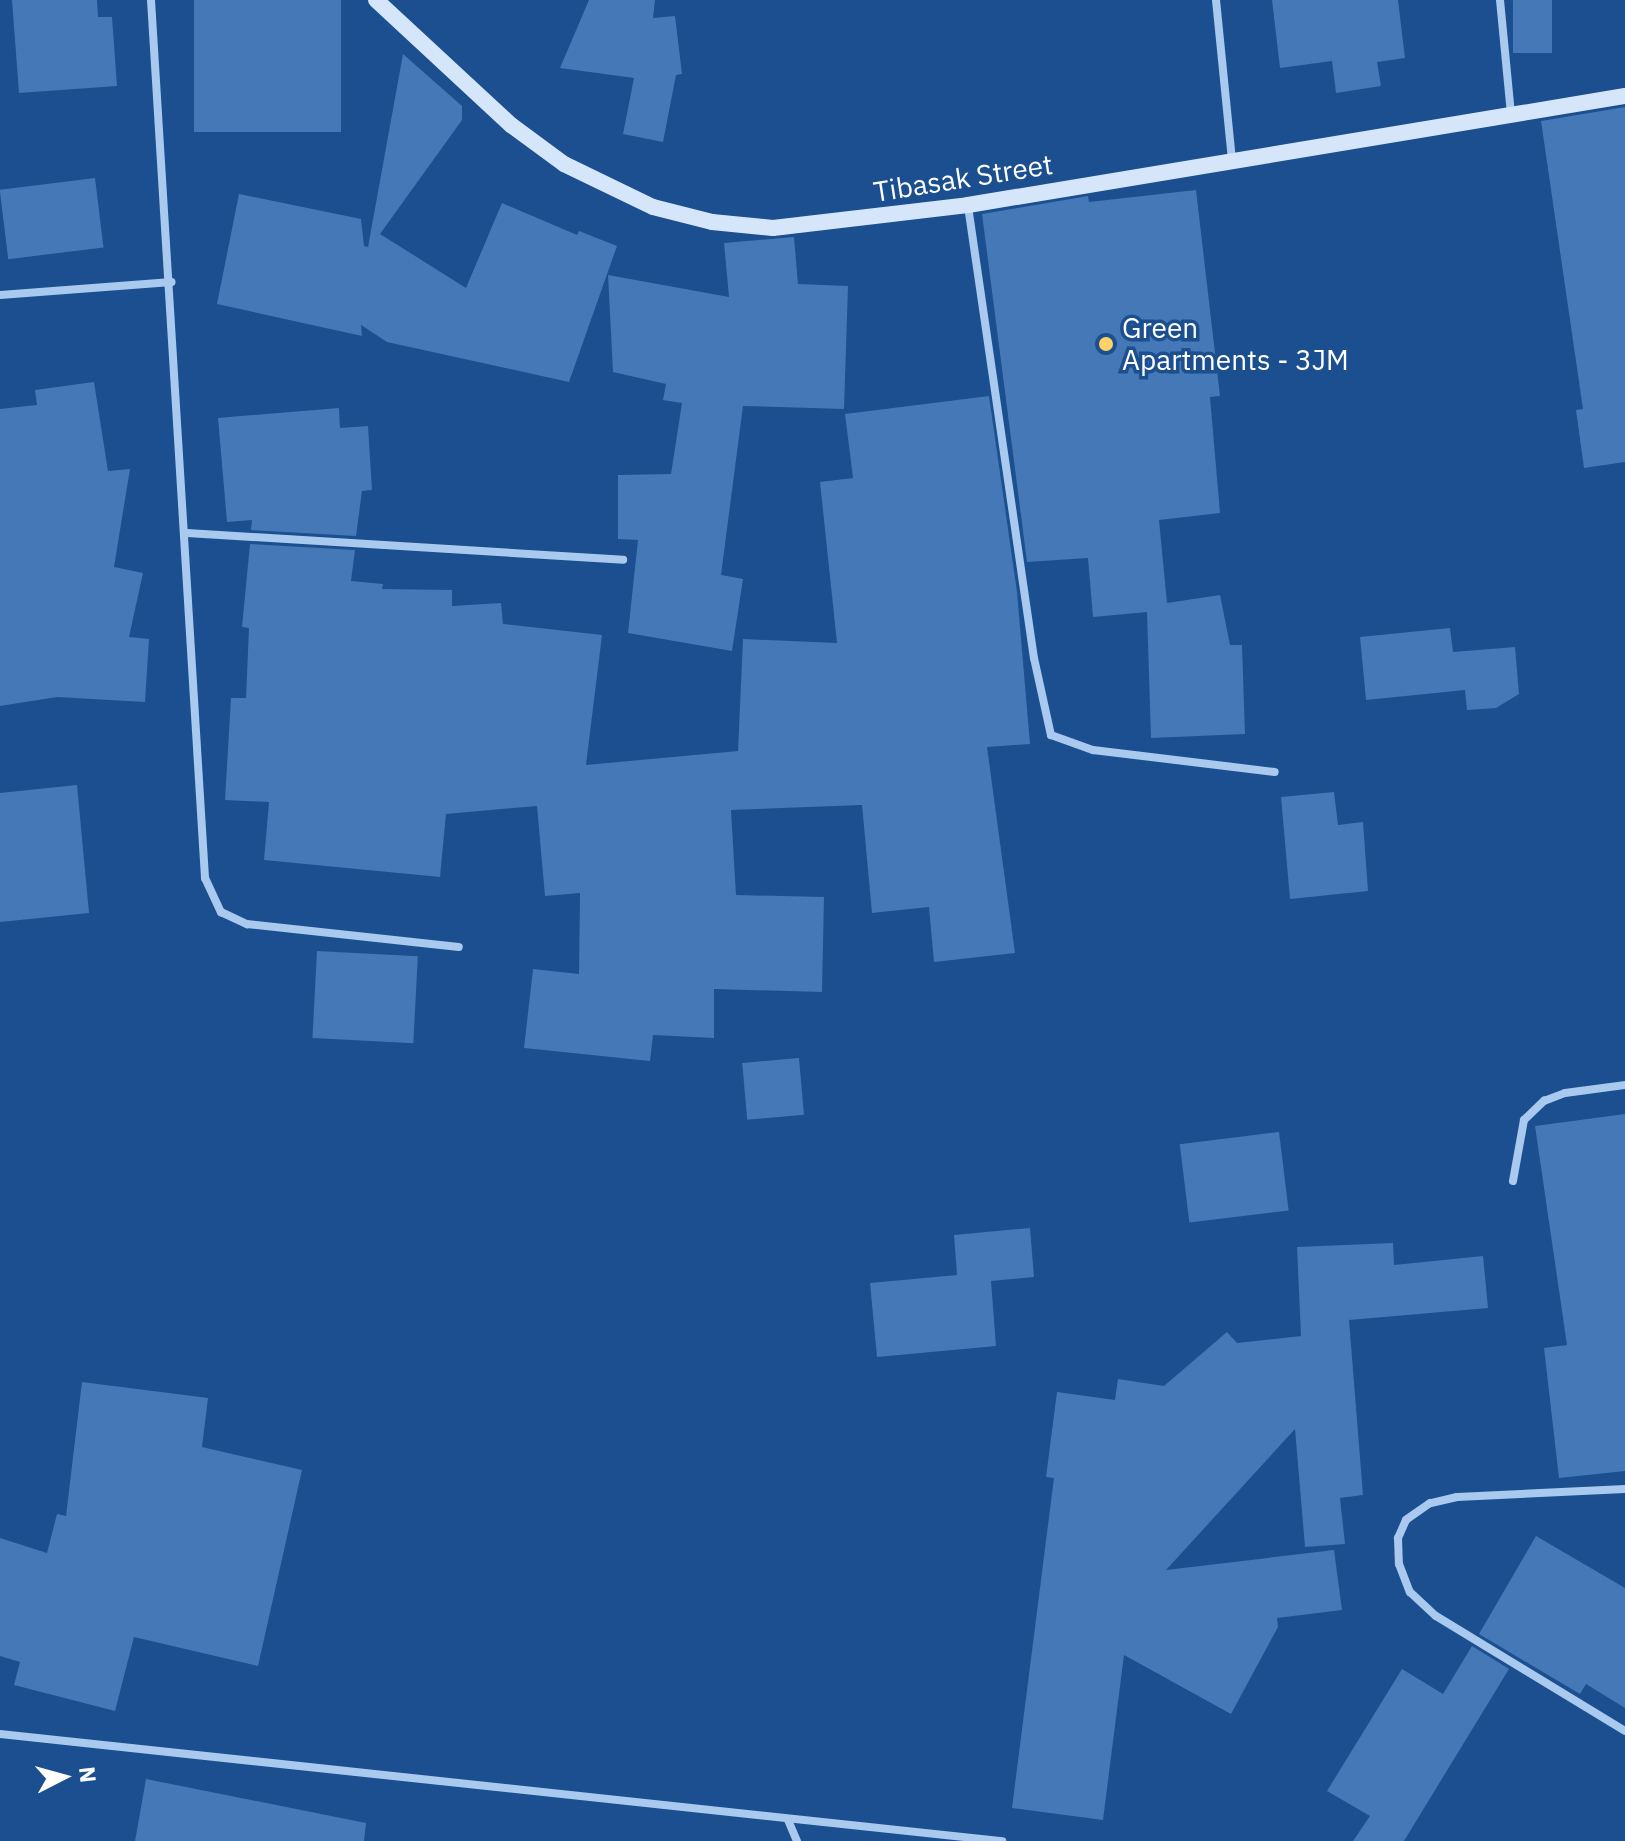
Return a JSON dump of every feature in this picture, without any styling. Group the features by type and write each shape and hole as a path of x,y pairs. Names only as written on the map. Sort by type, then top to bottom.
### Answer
{"street":[{"path":"151,0 172,282 205,878 221,912 247,924 459,947"},
{"path":"1216,0 1232,160"},
{"path":"1500,0 1511,114"},
{"name":"Tibasak Street","path":"385,4 511,125 553,156 653,207 712,222 773,228 968,205 1625,96"},
{"path":"968,205 1034,658 1051,735 1111,753 1275,772"},
{"path":"0,295 172,282"},
{"path":"187,533 623,560"},
{"path":"1513,1181 1524,1120 1544,1101 1565,1093 1625,1085"},
{"path":"1625,1489 1430,1503 1406,1520 1398,1538 1399,1564 1410,1592 1436,1616 1625,1731"},
{"path":"0,1734 1002,1841"},
{"path":"788,1820 797,1841"}],"building":[{"path":"12,0 97,0 98,17 112,17 117,86 19,93"},
{"path":"194,0 341,0 341,132 194,132"},
{"path":"589,0 655,0 653,18 675,16 682,74 676,75 663,142 623,134 634,78 560,68"},
{"path":"1272,0 1398,0 1405,58 1377,62 1381,86 1336,93 1332,61 1280,68"},
{"path":"1513,0 1552,0 1552,53 1513,53"},
{"path":"403,54 462,106 462,120 380,234 466,288 502,203 577,235 579,231 617,246 569,382 387,342 361,325 362,336 217,304 239,194 361,219 364,246 368,247"},
{"path":"1625,107 1625,462 1584,468 1576,410 1583,409 1541,121"},
{"path":"95,178 104,247 8,259 0,190"},
{"path":"1196,190 1220,396 1210,397 1220,513 1159,520 1167,603 1220,595 1230,645 1242,645 1245,734 1151,738 1147,612 1093,617 1088,558 1027,562 982,214 1088,196 1089,202"},
{"path":"794,237 798,284 848,286 844,409 743,406 721,575 743,579 732,651 628,633 638,540 618,539 618,475 671,474 682,403 663,400 666,384 613,372 608,275 729,297 724,243"},
{"path":"94,382 108,471 130,469 114,567 143,573 129,637 149,639 145,702 57,697 0,706 0,409 37,405 35,390"},
{"path":"989,396 1017,592 1030,744 987,747 1015,953 934,962 929,907 872,913 862,805 731,810 736,895 824,897 822,992 714,989 714,1038 653,1035 650,1061 524,1048 533,969 579,974 580,893 545,896 537,806 446,814 440,877 264,860 269,802 225,800 231,698 246,698 249,628 242,627 250,544 355,550 351,581 383,584 382,589 452,590 452,606 501,603 503,624 602,635 586,765 738,751 743,639 837,643 820,482 853,478 845,414"},
{"path":"339,408 340,428 368,426 372,490 362,491 356,536 251,530 252,520 227,522 218,418"},
{"path":"1450,628 1453,652 1515,647 1519,694 1496,708 1467,710 1465,690 1366,700 1360,637"},
{"path":"77,785 89,913 0,922 0,793"},
{"path":"1334,792 1338,825 1363,822 1368,891 1290,899 1281,797"},
{"path":"317,951 418,956 413,1043 312,1038"},
{"path":"799,1058 804,1115 747,1120 742,1063"},
{"path":"1625,1114 1625,1471 1559,1478 1544,1348 1567,1345 1535,1126"},
{"path":"1279,1132 1289,1210 1189,1223 1180,1144"},
{"path":"1030,1228 1034,1277 991,1281 996,1346 877,1357 870,1283 957,1275 954,1235"},
{"path":"1393,1243 1394,1265 1483,1256 1488,1308 1349,1320 1363,1495 1340,1498 1345,1544 1305,1547 1295,1429 1166,1570 1334,1550 1342,1610 1277,1618 1278,1627 1231,1714 1124,1655 1103,1820 1012,1808 1054,1478 1046,1477 1057,1392 1115,1400 1118,1379 1164,1386 1227,1332 1237,1343 1301,1336 1297,1247"},
{"path":"82,1382 208,1398 202,1447 302,1470 258,1666 134,1637 115,1711 14,1685 20,1662 0,1656 0,1538 47,1553 57,1514 66,1516"},
{"path":"1536,1536 1625,1588 1625,1708 1586,1684 1580,1694 1479,1634"},
{"path":"1472,1646 1509,1669 1404,1841 1353,1841 1370,1816 1327,1791 1402,1669 1443,1694"},
{"path":"146,1779 366,1823 364,1841 135,1841"}],"place":[{"name":"Green Apartments - 3JM","path":"1106,344"}]}
